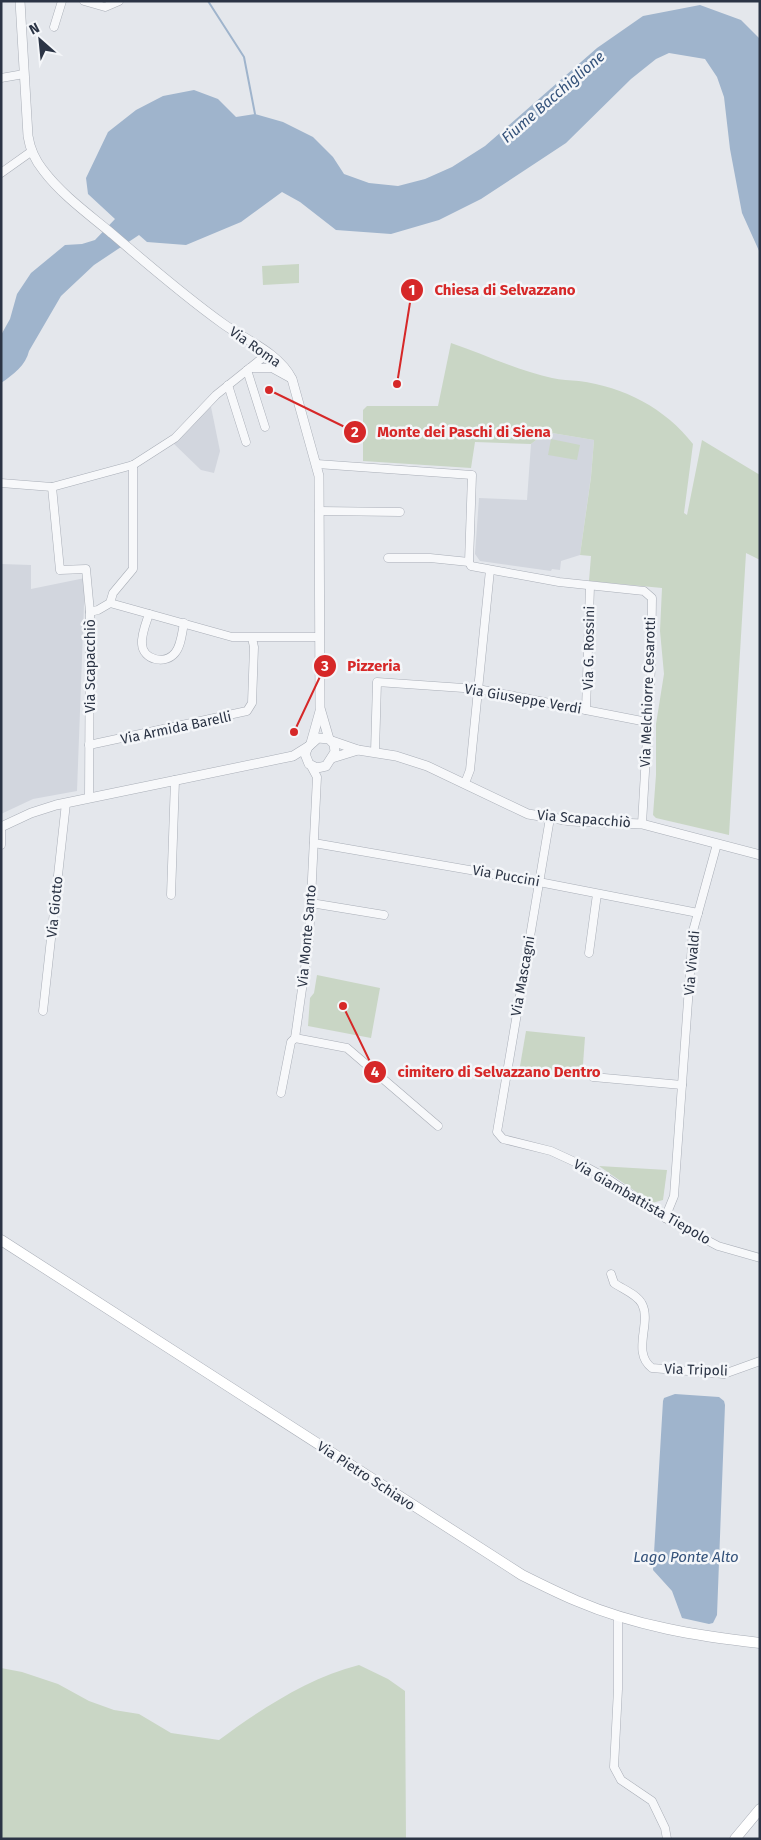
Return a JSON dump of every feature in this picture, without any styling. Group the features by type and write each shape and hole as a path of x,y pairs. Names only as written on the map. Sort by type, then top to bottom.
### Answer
{"main road":[{"name":"Via Pietro Schiavo","path":"1,1240 522,1575 570,1598 618,1616 668,1629 760,1643"},
{"path":"735,1839 760,1809"}],"street":[{"path":"1,173 34,155 27,130 20,1"},
{"path":"54,27 62,1"},
{"path":"84,1 100,7 114,2"},
{"path":"1,78 24,74"},
{"name":"Via Roma","path":"34,155 50,179 71,199 222,324 277,360 292,379 317,464 320,708 310,745"},
{"path":"1,483 52,487 133,465 175,438 228,384 266,352"},
{"path":"262,367 277,360"},
{"path":"248,369 272,368 292,379"},
{"path":"248,369 265,427"},
{"path":"228,384 246,442"},
{"path":"317,464 472,475 469,562"},
{"name":"Via Scapacchiò","path":"89,798 90,612 110,603 113,593 133,568 133,465"},
{"path":"52,487 60,570 86,569 90,612"},
{"path":"319,512 400,512"},
{"name":"Via Melchiorre Cesarotti","path":"388,558 430,558 469,562 471,566 490,570 590,586 644,592 652,598 642,824"},
{"path":"465,783 470,770 490,570"},
{"name":"Via G. Rossini","path":"586,710 590,586"},
{"path":"110,603 232,637 319,637"},
{"path":"149,614 141,642 144,652 150,658 167,659 174,655 178,648 184,623"},
{"name":"Via Armida Barelli","path":"89,745 247,711 252,703 252,638"},
{"name":"Via Giuseppe Verdi","path":"375,752 377,682 478,689 647,722"},
{"name":"Via Roma","path":"320,708 330,740"},
{"path":"1,845 1,827 31,813 89,798 294,756 318,738 330,740 335,748 332,758 316,777"},
{"name":"Via Scapacchiò","path":"330,740 358,750 396,756 427,766 515,809 550,818 642,824 760,855"},
{"path":"310,745 305,754 310,765"},
{"name":"Via Scapacchiò","path":"332,758 358,750"},
{"path":"294,756 310,765 322,768"},
{"name":"Via Monte Santo","path":"281,1094 290,1049 295,1038 309,940 316,777 310,765"},
{"path":"171,895 175,780"},
{"name":"Via Giotto","path":"43,1011 66,803"},
{"name":"Via Mascagni","path":"498,1134 496,1126 550,818"},
{"name":"Via Puccini","path":"314,843 540,882 698,913"},
{"name":"Via Vivaldi","path":"665,1218 674,1196 693,931 717,844"},
{"path":"589,953 597,894"},
{"path":"311,903 384,915"},
{"path":"295,1038 347,1048 438,1126"},
{"path":"593,1077 682,1085"},
{"name":"Via Giambattista Tiepolo","path":"498,1134 503,1139 551,1151 588,1168 608,1179 665,1218 718,1246 760,1258"},
{"name":"Via Tripoli","path":"611,1274 614,1283 638,1298 642,1304 642,1346 647,1364 652,1368 724,1374 760,1360"},
{"path":"618,1616 618,1689 614,1767 621,1780 652,1801 662,1820 668,1839"}],"shaded area":[{"path":"210,402 220,451 214,473 201,470 171,441"},
{"path":"546,432 594,440 580,555 561,561 560,570 552,569 551,571 480,561 475,554 479,498 527,500 531,444"},
{"path":"1,564 31,565 31,589 85,578 77,791 33,799 1,814"}],"green space":[{"path":"299,264 299,283 263,285 262,266"},
{"path":"451,343 539,375 612,388 642,401 670,420 693,444 684,513 687,515 702,440 760,475 760,560 746,553 729,835 656,818 653,815 656,775 656,724 664,674 660,631 662,588 589,581 591,556 580,555 594,440 546,432 531,444 475,442 471,468 363,461 363,410 367,406 438,406"},
{"path":"551,439 580,445 577,460 548,455"},
{"path":"317,975 380,988 371,1038 308,1026 310,998 314,993"},
{"path":"526,1031 585,1037 582,1078 519,1072"},
{"path":"599,1166 667,1170 663,1200 652,1203"},
{"path":"359,1665 388,1679 405,1691 406,1839 1,1839 1,1668 22,1672 58,1684 89,1701 114,1710 139,1714 171,1733 219,1740 268,1706 303,1686"}],"water":[{"name":"Fiume Bacchiglione","path":"700,5 741,20 760,39 760,253 742,213 730,149 724,97 717,77 705,59 669,53 656,59 631,79 566,143 481,199 439,220 391,234 336,230 300,202 282,192 241,222 186,245 147,242 139,235 94,265 61,296 25,361 1,383 1,335 10,319 17,294 31,273 65,245 82,244 95,240 115,219 88,194 86,178 108,132 136,110 163,96 194,90 218,99 236,117 255,114 283,122 313,137 333,157 344,174 369,183 398,186 425,179 452,167 485,146 597,48 643,16"},
{"name":"Lago Ponte Alto","path":"675,1394 719,1397 724,1401 725,1405 717,1615 713,1623 709,1624 682,1618 672,1591 653,1570 663,1401 664,1398"}],"waterway":[{"path":"208,1 244,57 255,114"}],"place":[{"name":"Chiesa di Selvazzano","path":"397,384"},
{"name":"Monte dei Paschi di Siena","path":"269,390"},
{"name":"Pizzeria","path":"294,732"},
{"name":"cimitero di Selvazzano Dentro","path":"343,1006"}]}
